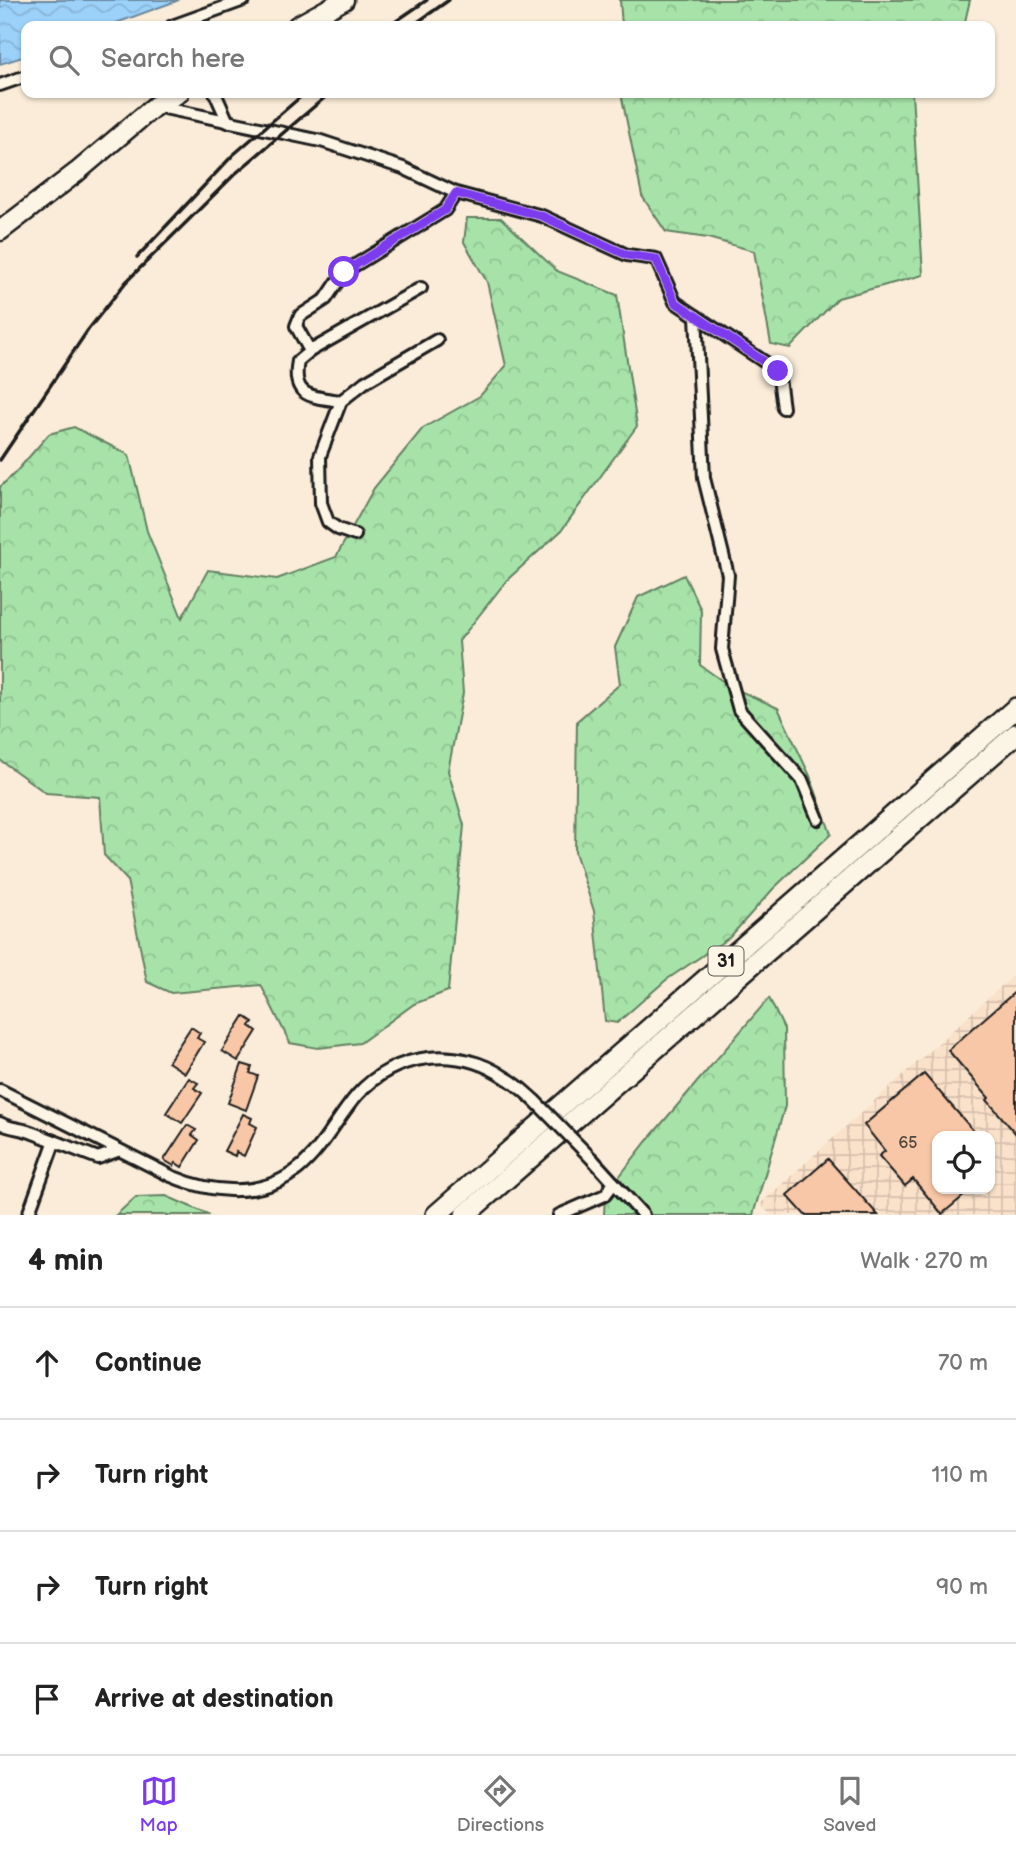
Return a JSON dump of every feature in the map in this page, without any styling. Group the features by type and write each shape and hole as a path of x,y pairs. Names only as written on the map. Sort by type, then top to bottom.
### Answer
{"highway":[{"name":"31","path":"436,1215 1016,708"},
{"name":"31","path":"465,1215 1016,734"}],"main road":[{"path":"306,21 344,0"},
{"path":"0,231 77,173 155,106 170,98"}],"street":[{"path":"186,21 244,0"},
{"path":"0,85 21,78"},
{"path":"217,98 228,122"},
{"path":"155,106 321,141 403,168 456,193 542,216 627,255 656,259 675,302 778,371 783,408"},
{"path":"310,351 296,326 300,316 326,299 344,272 445,210 456,193"},
{"path":"341,401 304,393 295,379 298,361 310,351 421,288"},
{"path":"696,316 704,478 729,575 722,649 739,710 802,780 818,819"},
{"path":"355,535 328,522 321,503 320,456 341,401 365,382 437,340"},
{"path":"0,1090 117,1151 194,1186 219,1191 252,1189 295,1172 309,1160 370,1081 396,1064 453,1056 505,1076 536,1101 643,1215"},
{"path":"0,1123 98,1158 117,1151"},
{"path":"28,1215 54,1143"},
{"path":"559,1215 605,1195 614,1183"}],"shaded area":[{"path":"1016,973 1016,1215 771,1215 760,1204"}],"green space":[{"path":"620,0 970,0 965,21 622,21"},
{"path":"622,98 912,98 923,275 838,298 790,348 771,344 754,251 708,238 666,232 642,196"},
{"path":"467,218 501,218 557,271 617,295 637,426 561,531 507,580 459,641 463,693 448,771 464,825 448,991 414,1004 360,1043 318,1048 290,1043 261,985 171,993 147,982 127,880 104,855 100,797 46,793 0,760 0,487 49,434 74,427 129,455 147,531 182,618 208,570 277,579 336,557 374,488 423,428 480,396 506,366 487,282 464,242"},
{"path":"684,575 701,610 700,665 731,687 778,708 810,776 831,834 773,889 730,937 666,980 617,1023 605,1021 594,911 575,852 577,721 620,684 615,647 638,597"},
{"path":"769,998 784,1029 785,1106 753,1215 604,1215 605,1195 646,1142"},
{"path":"166,1196 210,1215 116,1215 136,1197"}],"water":[{"path":"0,0 179,0 122,21 21,21 21,58 0,64"}],"building":[{"path":"1016,991 1016,1134 948,1050"},
{"path":"244,1016 253,1022 250,1026 257,1031 238,1061 222,1051"},
{"path":"191,1027 200,1033 197,1038 204,1042 185,1073 168,1062"},
{"path":"242,1064 252,1067 250,1073 258,1076 246,1110 228,1103"},
{"path":"924,1074 974,1131 932,1131 932,1194 966,1194 942,1214 913,1179 905,1186 879,1156 885,1151 864,1125"},
{"path":"189,1078 198,1083 194,1088 202,1093 182,1123 166,1113"},
{"path":"243,1114 252,1118 250,1123 257,1127 244,1156 236,1152 235,1156 224,1151"},
{"path":"187,1125 196,1130 192,1135 199,1140 182,1167 176,1163 174,1166 164,1160"},
{"path":"828,1159 878,1215 805,1215 787,1195"}],"railway":[{"path":"396,21 427,0"},
{"path":"419,21 449,0"},
{"path":"137,257 233,155 299,98"},
{"path":"0,460 88,330 126,282 235,174 324,98"}],"route":[{"path":"344,272 445,210 456,193 542,216 627,255 656,259 675,302 778,371"}]}
